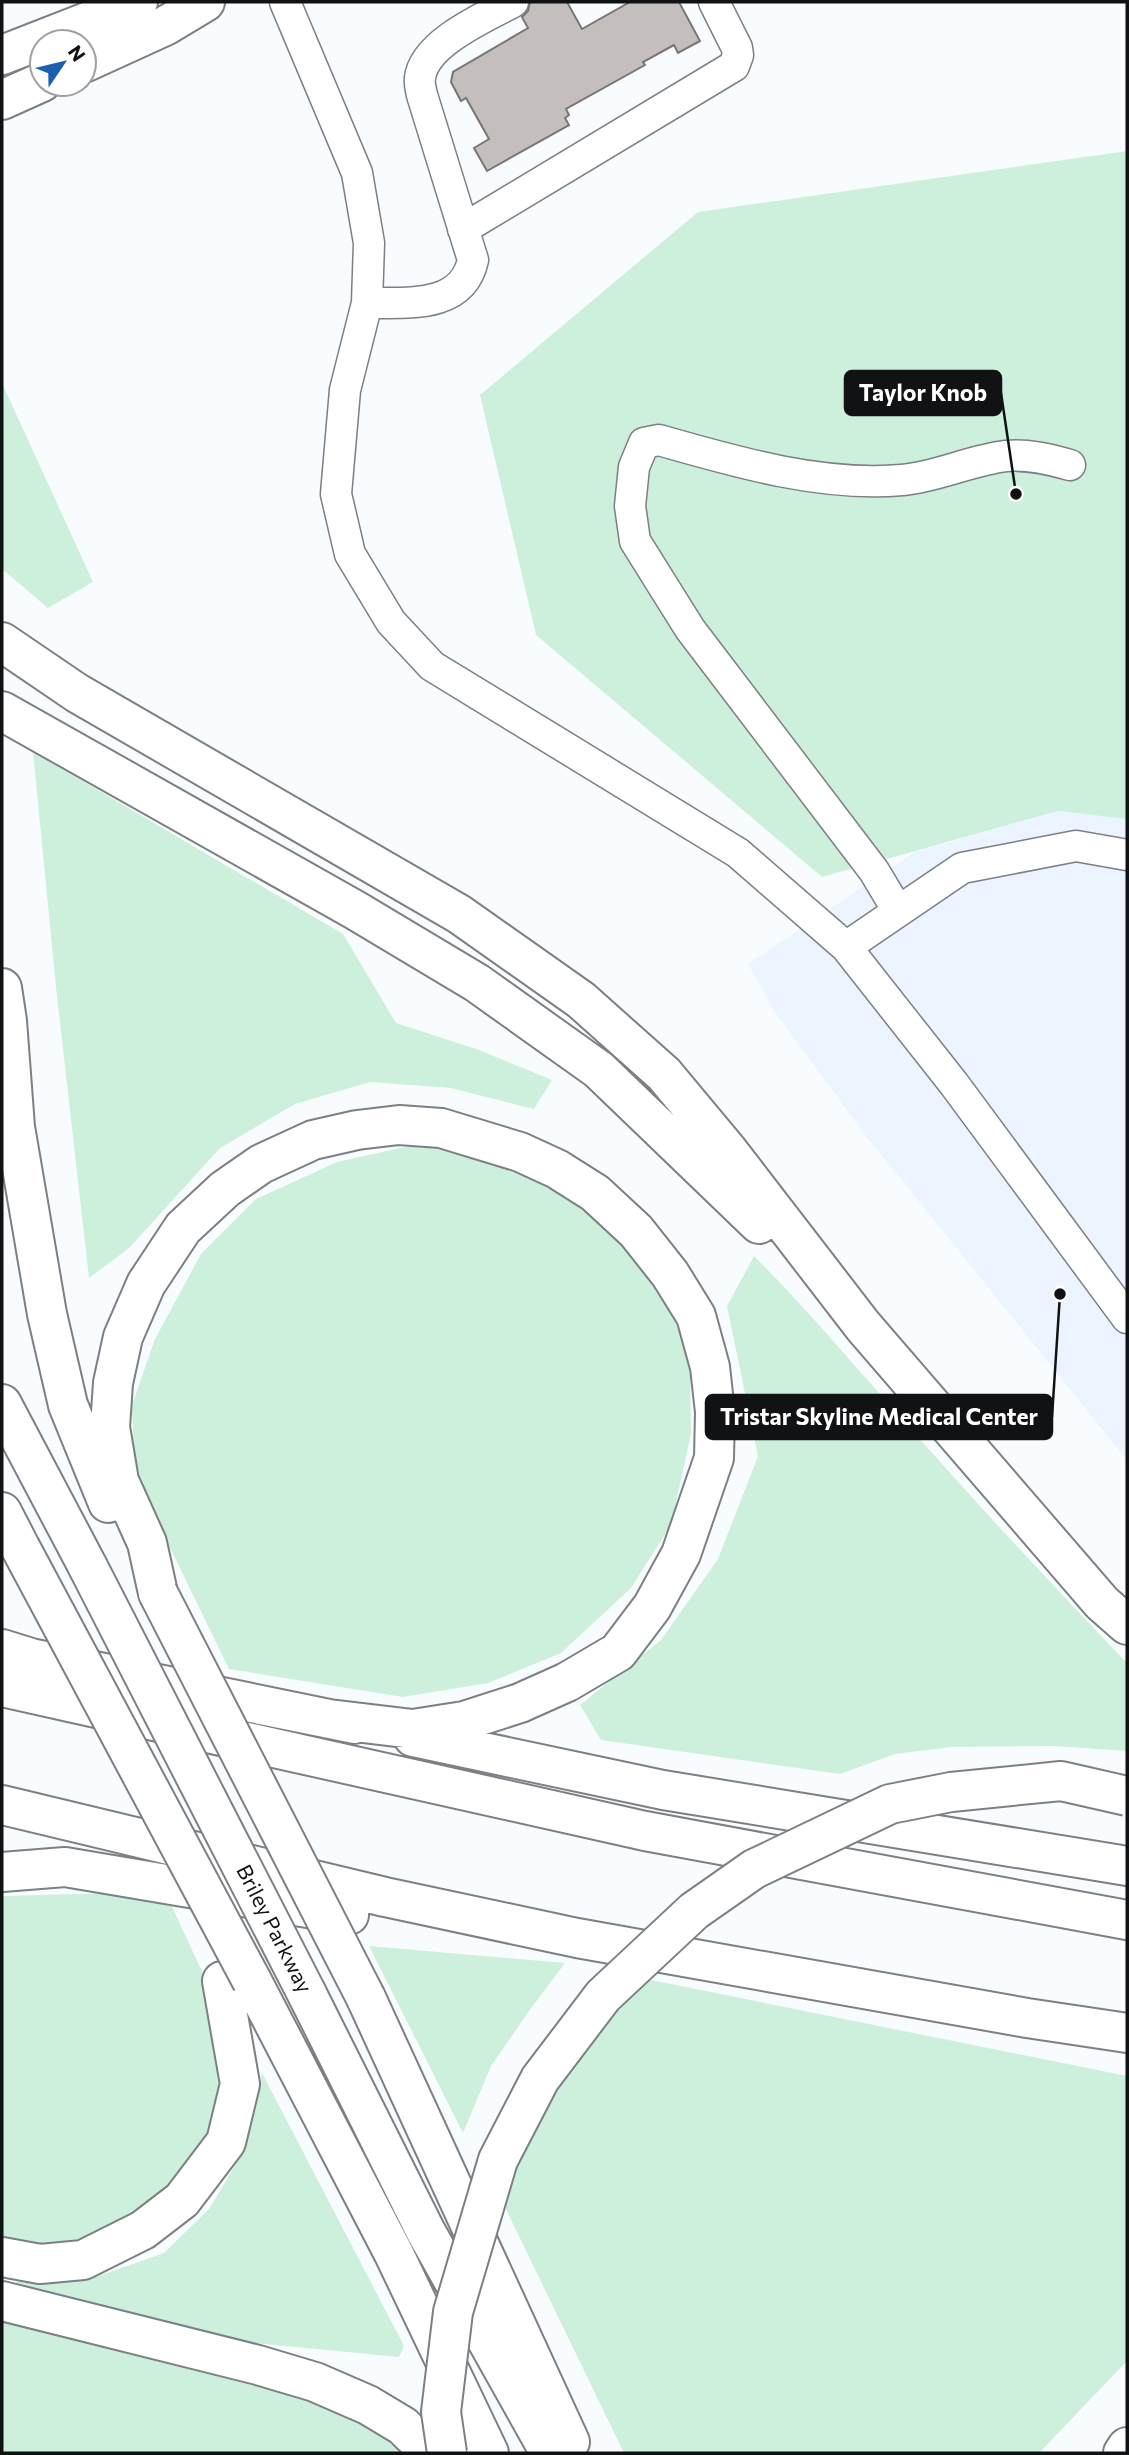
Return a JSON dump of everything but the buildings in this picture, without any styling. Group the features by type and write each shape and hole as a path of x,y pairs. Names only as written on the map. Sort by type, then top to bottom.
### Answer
{"main road":[{"path":"2,55 138,2"},
{"path":"98,57 166,26 205,2"},
{"path":"2,100 28,88"},
{"path":"2,642 77,693 459,914 581,1000 664,1074 729,1152 863,1326 1102,1603 1127,1625"},
{"path":"2,711 331,896 477,983 598,1070 863,1326"},
{"path":"2,988 15,1127 47,1314 68,1405 94,1472 117,1522 158,1593 366,1998 575,2453"},
{"path":"158,1593 147,1543 119,1481 110,1427 113,1383 123,1336 146,1284 183,1228 216,1197 261,1164 313,1140 357,1130 399,1125 441,1128 520,1152 557,1169 595,1194 636,1231 670,1274 696,1316 710,1367 715,1412 714,1458 681,1554 652,1607 618,1652 567,1682 520,1703 464,1721 413,1729 329,1719"},
{"name":"Briley Parkway","path":"2,1404 88,1566 425,2230 550,2453"},
{"path":"2,1512 150,1793 237,1981 240,2084 226,2142 182,2200 143,2230 83,2260 40,2264 2,2257"},
{"path":"2,1649 31,1658 663,1790 1127,1866"},
{"path":"2,1687 645,1831 1127,1920"},
{"path":"447,2453 442,2412 453,2312 498,2160 540,2079 603,1996 694,1911 754,1869 890,1804 951,1792 1061,1781 1127,1796"},
{"path":"2,1805 385,1897 577,1938 1027,2018 1127,2033"},
{"path":"2,1844 144,1879"},
{"path":"2,1872 65,1867 398,1924 577,1938"},
{"name":"Briley Parkway","path":"237,1981 394,2254 489,2453"},
{"path":"2,2301 258,2364 315,2382 368,2405 403,2426 430,2453"},
{"path":"1122,2453 1127,2447"}],"lane":[{"path":"285,2 357,173 369,243 367,303 345,390 336,494 350,554 391,622 432,666 738,853 846,947 954,1084 1127,1318"},
{"path":"367,303 441,299 454,290 470,270 472,260 422,95 420,79 423,67 430,57 450,37 513,2"},
{"path":"463,229 734,66 738,55 737,48 714,2"},
{"path":"898,911 874,871 690,629 654,575 635,541 630,506 634,467 644,443 659,440 774,470 850,479 902,480 1006,456 1046,458 1070,464"},
{"path":"846,947 962,869 1076,846 1127,855"}],"shaded area":[{"path":"1059,811 1127,819 1127,1460 863,1132 775,1012 748,964 915,852"}],"green space":[{"path":"1127,151 1127,819 1058,811 822,877 536,635 480,395 698,212"},
{"path":"2,383 93,582 48,608 2,569"},
{"path":"33,752 343,934 396,1023 479,1050 552,1080 534,1109 451,1088 370,1082 295,1104 220,1148 129,1248 89,1278"},
{"path":"414,1145 480,1149 570,1190 624,1239 666,1293 690,1359 691,1434 671,1525 631,1588 561,1653 488,1683 403,1697 229,1669 160,1527 134,1460 132,1405 155,1339 201,1254 256,1199 337,1162"},
{"path":"754,1256 995,1523 1127,1663 1127,1751 1054,1746 952,1747 895,1754 840,1774 601,1740 580,1705 661,1640 718,1559 758,1456 727,1306"},
{"path":"115,1893 169,1900 204,1976 226,2056 222,2101 207,2143 144,2216 71,2246 2,2243 2,1896"},
{"path":"369,1946 565,1963 491,2066 463,2133"},
{"path":"636,1977 1127,2076 1127,2361 1039,2453 624,2453 501,2199 536,2107"},
{"path":"262,2073 404,2346 399,2357 254,2343 12,2288 18,2280 93,2278 164,2253 209,2209 245,2149"},
{"path":"2,2319 295,2386 354,2417 404,2453 2,2453"}],"place":[{"name":"Taylor Knob","path":"1016,494"},
{"name":"Tristar Skyline Medical Center","path":"1060,1294"}]}
